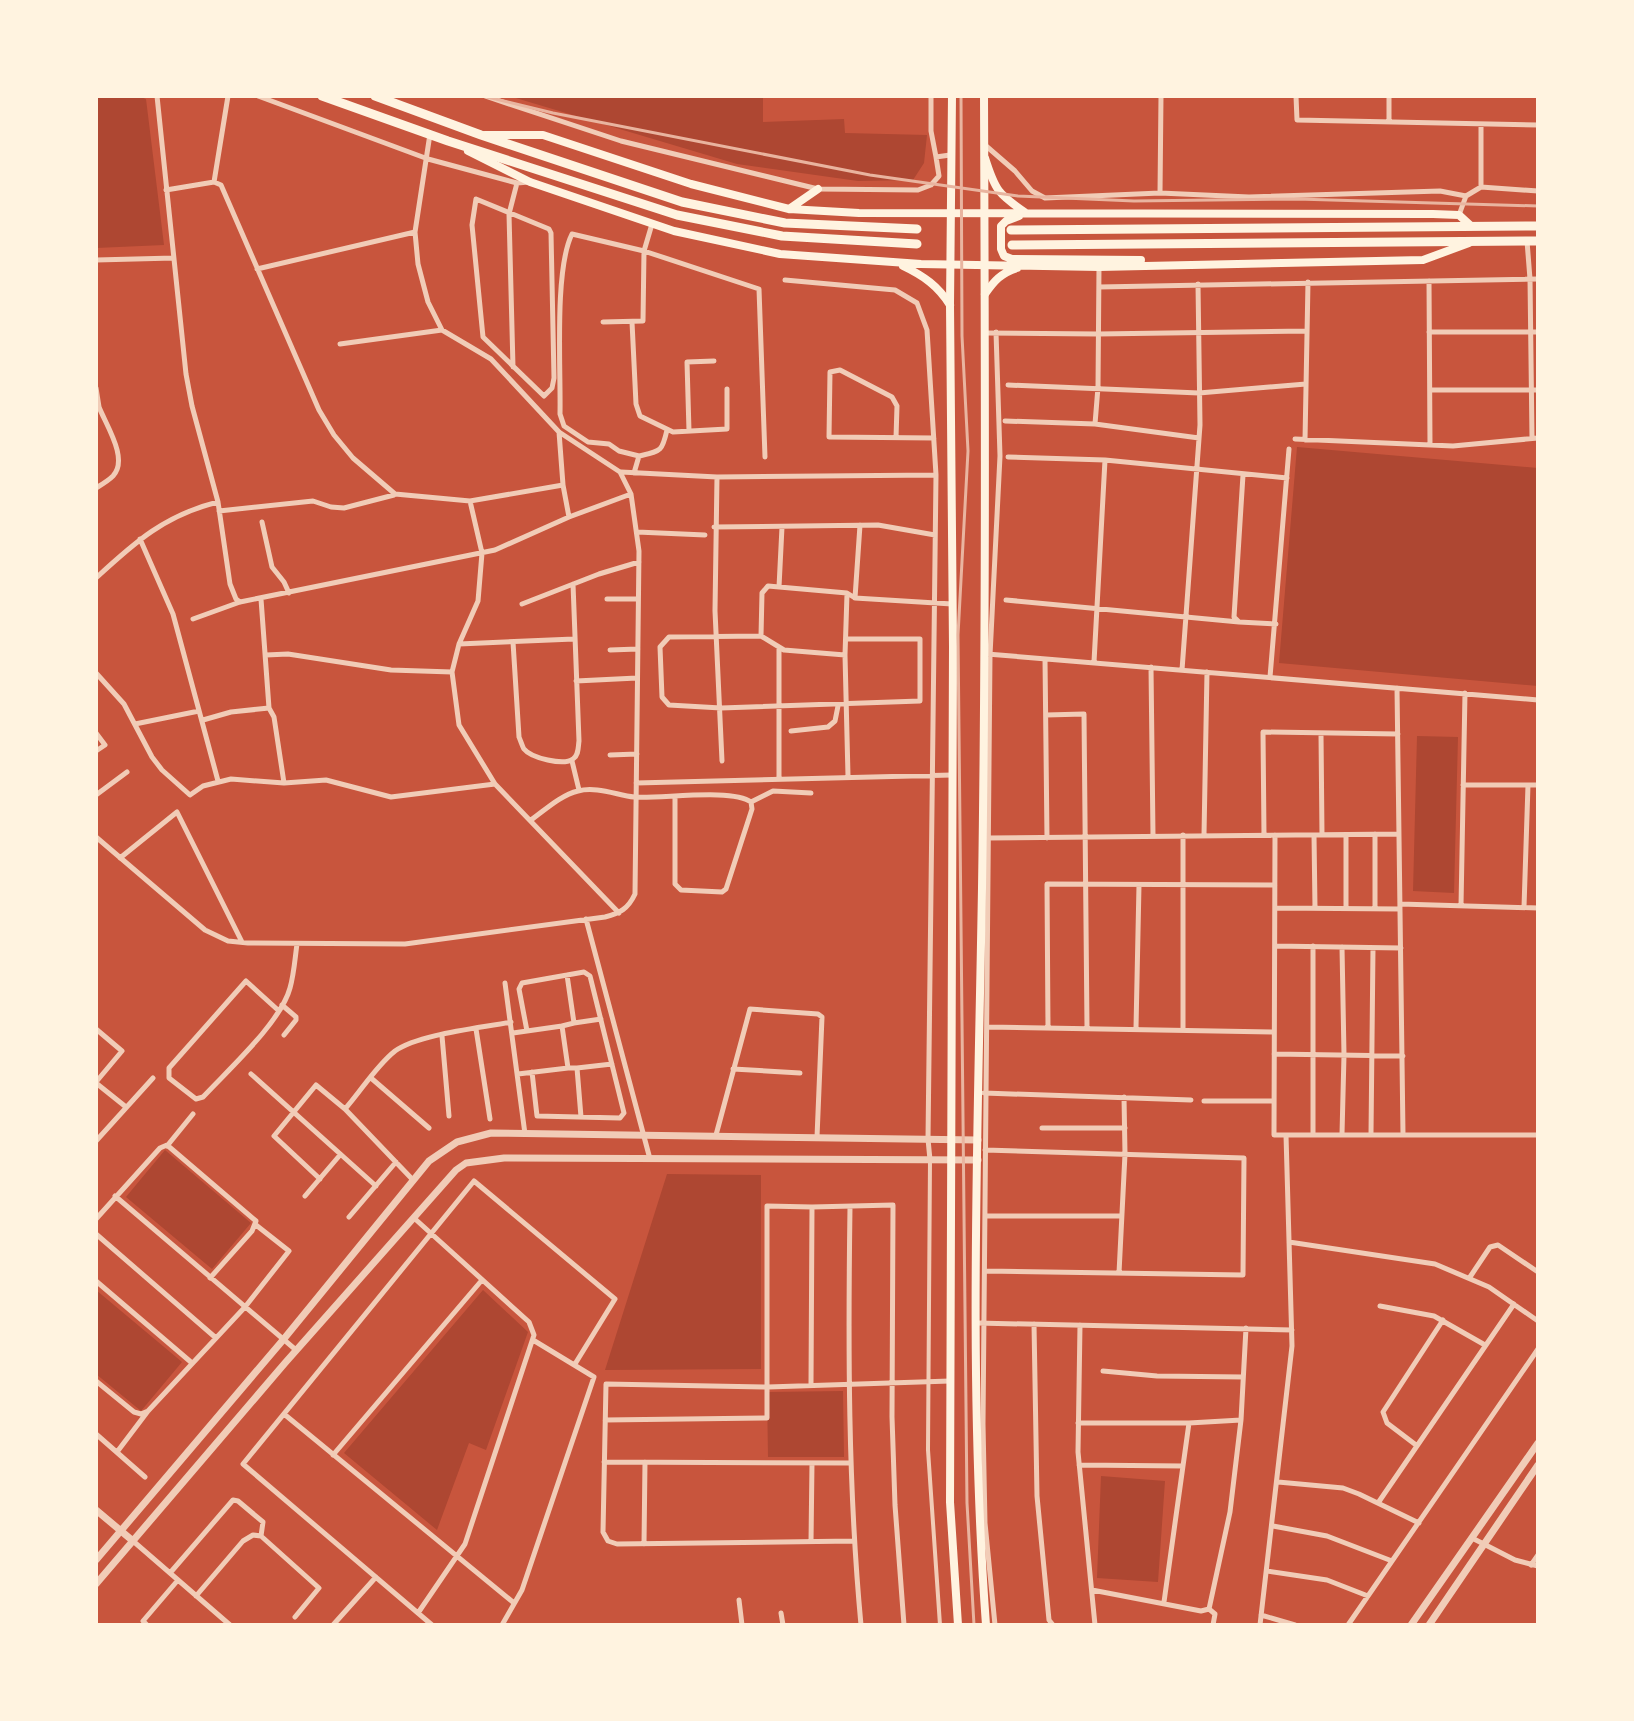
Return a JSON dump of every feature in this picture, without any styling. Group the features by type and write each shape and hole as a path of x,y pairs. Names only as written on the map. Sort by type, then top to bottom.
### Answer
{"highway":[{"path":"322,96 448,141 677,215 782,236 917,244"},
{"path":"375,96 682,202 785,223 917,229"},
{"path":"1011,230 1538,226"},
{"path":"1012,245 1538,241"}],"main road":[{"path":"952,96 950,1502 958,1625"},
{"path":"984,96 988,654 983,1093 978,1160 981,1324 977,1505 986,1625"},
{"path":"481,135 543,135 691,184 789,209 859,213 1459,215 1471,226"},
{"path":"448,141 530,182 652,224 780,254 897,263 1099,267 1423,260 1473,242"},
{"path":"985,158 994,185 1005,199 1028,214"},
{"path":"789,209 818,189"},
{"path":"1028,214 1006,221 1001,226 1004,256 1039,261 1162,259 1189,263"},
{"path":"897,263 919,273 939,288 950,305"},
{"path":"985,294 1005,272 1021,266"}],"street":[{"path":"157,96 186,374 218,502 232,593 240,602"},
{"path":"214,182 228,96"},
{"path":"258,96 428,159 517,183 530,182"},
{"path":"485,96 621,141 818,189 881,191 925,188 939,176 931,131 931,96"},
{"path":"1160,193 1161,96"},
{"path":"1296,96 1297,120 1538,125"},
{"path":"1389,96 1389,122"},
{"path":"1481,124 1481,187"},
{"path":"430,134 415,232 418,264 428,302 442,330 491,359 559,432 620,472 717,477 936,475"},
{"path":"985,144 1032,191 1045,198 1160,193 1249,197 1440,191 1466,196"},
{"path":"936,157 950,155"},
{"path":"166,190 214,182 221,185 326,423 353,458 395,494"},
{"path":"513,368 509,214 517,183"},
{"path":"1459,215 1466,196 1481,187 1538,191"},
{"path":"476,199 549,229 551,233 552,388 544,396 505,360 481,332 472,218 476,199"},
{"path":"603,322 643,321 644,251 652,224"},
{"path":"257,269 415,232"},
{"path":"667,430 663,448 639,456 619,451 609,444 588,442 564,426 560,414 562,280 565,254 572,234 644,251 759,289 765,457"},
{"path":"1295,439 1453,446 1535,438 1527,241"},
{"path":"96,260 174,258"},
{"path":"1095,424 1099,267"},
{"path":"1099,287 1538,279"},
{"path":"785,280 885,289 906,295 917,303 927,330 936,475 928,1139 928,1450 940,1625"},
{"path":"1429,281 1430,445"},
{"path":"1305,440 1308,282"},
{"path":"1182,670 1198,469 1198,284"},
{"path":"632,322 637,410 644,418 667,430 727,429 727,389"},
{"path":"340,344 442,330"},
{"path":"985,333 1307,331"},
{"path":"996,332 1000,456 988,654 1538,700"},
{"path":"1429,332 1538,332"},
{"path":"499,366 505,360"},
{"path":"689,431 687,362 714,361"},
{"path":"896,438 897,406 892,397 840,370 830,372 829,437 896,438 934,438"},
{"path":"1008,385 1199,393 1306,384"},
{"path":"96,388 97,407 118,454 119,466 113,476 96,488"},
{"path":"1430,390 1535,390"},
{"path":"1005,421 1095,424 1199,438"},
{"path":"559,432 569,517"},
{"path":"1270,677 1289,449"},
{"path":"634,473 639,456"},
{"path":"1008,457 1105,460 1287,478"},
{"path":"1094,662 1105,460"},
{"path":"96,837 205,930 228,941 405,944 619,913 629,906 635,894 639,562 631,494 620,472"},
{"path":"1239,622 1234,617 1243,475"},
{"path":"717,477 714,527 722,761"},
{"path":"219,511 313,501 344,508 395,494 470,501 563,485"},
{"path":"193,619 240,602 495,550 631,494"},
{"path":"470,501 482,553 478,601 459,644 452,672 459,725 495,784 619,913"},
{"path":"96,578 140,539 182,512 218,502"},
{"path":"262,522 272,567 289,593"},
{"path":"855,598 860,525"},
{"path":"714,527 878,525 935,535"},
{"path":"779,587 782,527"},
{"path":"637,532 705,535"},
{"path":"140,539 170,606 218,781"},
{"path":"522,604 639,562"},
{"path":"513,642 519,737 523,749 532,755 572,761 577,754 579,741 573,584"},
{"path":"761,636 762,593 768,586 847,593 855,598 953,604"},
{"path":"847,593 848,776"},
{"path":"261,599 269,708 274,717 284,783"},
{"path":"607,599 638,599"},
{"path":"1006,600 1276,624"},
{"path":"845,655 779,649 761,636 669,637 663,642 660,654 662,697 669,705 721,708 920,701 920,639 846,639"},
{"path":"459,644 574,639"},
{"path":"610,650 638,649"},
{"path":"779,649 779,779"},
{"path":"266,655 288,654 391,670 452,672"},
{"path":"1045,659 1047,838"},
{"path":"1151,667 1153,836"},
{"path":"1204,835 1207,672"},
{"path":"96,673 124,704 152,757 190,795 203,786 231,779 284,783 326,780 391,797 495,784"},
{"path":"576,681 637,678"},
{"path":"1397,688 1403,1134"},
{"path":"1461,906 1465,693"},
{"path":"791,731 828,727 835,721 838,706"},
{"path":"203,720 231,712 269,708"},
{"path":"135,724 199,711"},
{"path":"1046,715 1084,714 1087,1027"},
{"path":"1264,835 1263,732 1398,734"},
{"path":"96,733 105,745 96,751"},
{"path":"1321,734 1322,835"},
{"path":"610,755 637,754"},
{"path":"572,761 579,790"},
{"path":"96,795 127,772"},
{"path":"636,783 952,775"},
{"path":"723,781 724,796"},
{"path":"1463,785 1538,785"},
{"path":"1524,907 1528,785"},
{"path":"531,820 579,790 589,789 636,797 724,796 751,802"},
{"path":"751,802 773,791 811,793"},
{"path":"675,796 675,884 681,890 717,893 726,889 752,809 751,802"},
{"path":"120,858 177,812 243,943"},
{"path":"1375,834 1375,909"},
{"path":"1191,1100 983,1093 987,1027 986,837 1399,834"},
{"path":"1183,835 1183,1029"},
{"path":"1275,835 1274,1135 1538,1135"},
{"path":"1314,835 1315,908"},
{"path":"1346,835 1346,908"},
{"path":"1048,1027 1047,884 1275,885"},
{"path":"1136,1028 1139,885"},
{"path":"1275,908 1538,908"},
{"path":"586,919 650,1160"},
{"path":"284,1035 296,1020 280,1008 246,981 169,1068 169,1078 196,1099 203,1097 280,1008 290,988 297,944"},
{"path":"1275,946 1401,948"},
{"path":"1313,946 1313,1135"},
{"path":"1342,947 1342,1134"},
{"path":"1371,1134 1373,948"},
{"path":"527,1031 519,989 522,983 584,972 590,976 624,1113 620,1118 537,1116 532,1072"},
{"path":"567,975 574,1023"},
{"path":"505,983 525,1134"},
{"path":"716,1135 750,1009 784,1010 822,1017 817,1137"},
{"path":"513,1033 601,1019"},
{"path":"345,1109 391,1054 404,1045 511,1022"},
{"path":"562,1026 568,1068"},
{"path":"987,1027 1274,1032"},
{"path":"96,1029 122,1051 96,1083 126,1107"},
{"path":"476,1029 490,1119"},
{"path":"442,1036 449,1116"},
{"path":"1274,1054 1403,1056"},
{"path":"518,1074 612,1064"},
{"path":"577,1068 581,1117"},
{"path":"733,1069 800,1073"},
{"path":"251,1074 376,1186"},
{"path":"96,1141 153,1078"},
{"path":"371,1078 429,1128"},
{"path":"320,1179 274,1136 316,1085 345,1109 413,1180"},
{"path":"1119,1273 1125,1154 1124,1097"},
{"path":"1204,1101 1274,1101"},
{"path":"96,1219 160,1148 167,1146 193,1114"},
{"path":"1042,1128 1125,1128"},
{"path":"96,1560 283,1340 429,1161 457,1142 491,1133 928,1139 981,1146 1244,1158 1243,1275 985,1271"},
{"path":"1260,1625 1278,1482 1292,1330 1286,1135"},
{"path":"117,1452 148,1411 245,1307 289,1251 167,1146"},
{"path":"981,1146 985,1216 981,1324 985,1523 995,1625"},
{"path":"305,1196 340,1155"},
{"path":"96,1584 296,1350 456,1170 466,1163 504,1158 978,1160"},
{"path":"349,1217 396,1162"},
{"path":"432,1625 243,1464 474,1181 615,1299 575,1364"},
{"path":"115,1196 296,1350"},
{"path":"605,1420 767,1418 767,1206 893,1205 892,1417 904,1625"},
{"path":"811,1385 812,1207"},
{"path":"850,1207 848,1384 854,1541 861,1625"},
{"path":"985,1216 1121,1216"},
{"path":"414,1218 533,1327 533,1340 465,1544 418,1613"},
{"path":"210,1278 256,1225"},
{"path":"96,1234 216,1338"},
{"path":"1289,1242 1435,1264 1470,1277 1538,1321"},
{"path":"1470,1277 1490,1247 1498,1245 1538,1272"},
{"path":"333,1455 482,1280"},
{"path":"96,1281 192,1363"},
{"path":"1378,1503 1514,1304"},
{"path":"1380,1306 1423,1313 1443,1320 1485,1345"},
{"path":"1416,1445 1387,1423 1383,1412 1443,1320"},
{"path":"981,1324 1292,1330"},
{"path":"1034,1324 1037,1496 1049,1620 1053,1625"},
{"path":"1080,1325 1079,1465 1095,1625"},
{"path":"1209,1609 1230,1512 1241,1420 1246,1328"},
{"path":"502,1625 522,1590 594,1377 533,1340"},
{"path":"1348,1625 1538,1349"},
{"path":"1103,1371 1148,1376 1243,1377"},
{"path":"96,1381 134,1412 141,1414 148,1411"},
{"path":"854,1541 617,1544 608,1541 603,1532 606,1384 768,1387 950,1381"},
{"path":"284,1414 514,1603"},
{"path":"1078,1423 1241,1420"},
{"path":"1164,1602 1189,1423"},
{"path":"96,1434 145,1477"},
{"path":"1411,1625 1538,1443"},
{"path":"604,1462 851,1463"},
{"path":"644,1544 645,1462"},
{"path":"811,1542 812,1463"},
{"path":"1079,1465 1183,1466"},
{"path":"1429,1625 1538,1465"},
{"path":"1278,1482 1343,1488 1419,1523"},
{"path":"170,1573 233,1500 263,1522 261,1536"},
{"path":"96,1510 230,1625"},
{"path":"1273,1526 1327,1536 1392,1561"},
{"path":"196,1596 243,1541 253,1535 261,1536 319,1588 295,1617"},
{"path":"1472,1538 1534,1566 1538,1555"},
{"path":"1267,1571 1327,1580 1368,1596"},
{"path":"333,1625 376,1577"},
{"path":"144,1624 178,1580"},
{"path":"1092,1590 1201,1611 1209,1609"},
{"path":"739,1600 742,1625"},
{"path":"1209,1609 1215,1614 1213,1625"},
{"path":"781,1613 783,1625"},
{"path":"1261,1615 1295,1625"}],"shaded area":[{"path":"96,96 138,96 146,99 164,245 96,248"},
{"path":"509,96 763,96 763,122 844,119 845,133 927,135 924,163 913,180 858,181 737,164"},
{"path":"1297,447 1538,468 1538,686 1279,663"},
{"path":"1417,736 1458,737 1454,893 1413,891"},
{"path":"165,1150 251,1223 212,1269 126,1197"},
{"path":"667,1174 761,1175 761,1369 605,1370"},
{"path":"96,1290 182,1362 141,1411 96,1374"},
{"path":"483,1290 528,1332 486,1450 469,1443 437,1530 344,1453"},
{"path":"843,1391 844,1457 768,1457 767,1392"},
{"path":"1101,1476 1165,1481 1158,1582 1097,1578"}],"railway":[{"path":"483,96 553,113 870,175 1018,196 1134,201 1297,199 1538,206"},
{"path":"961,96 962,336 968,451 958,635 967,1503 974,1625"}]}
